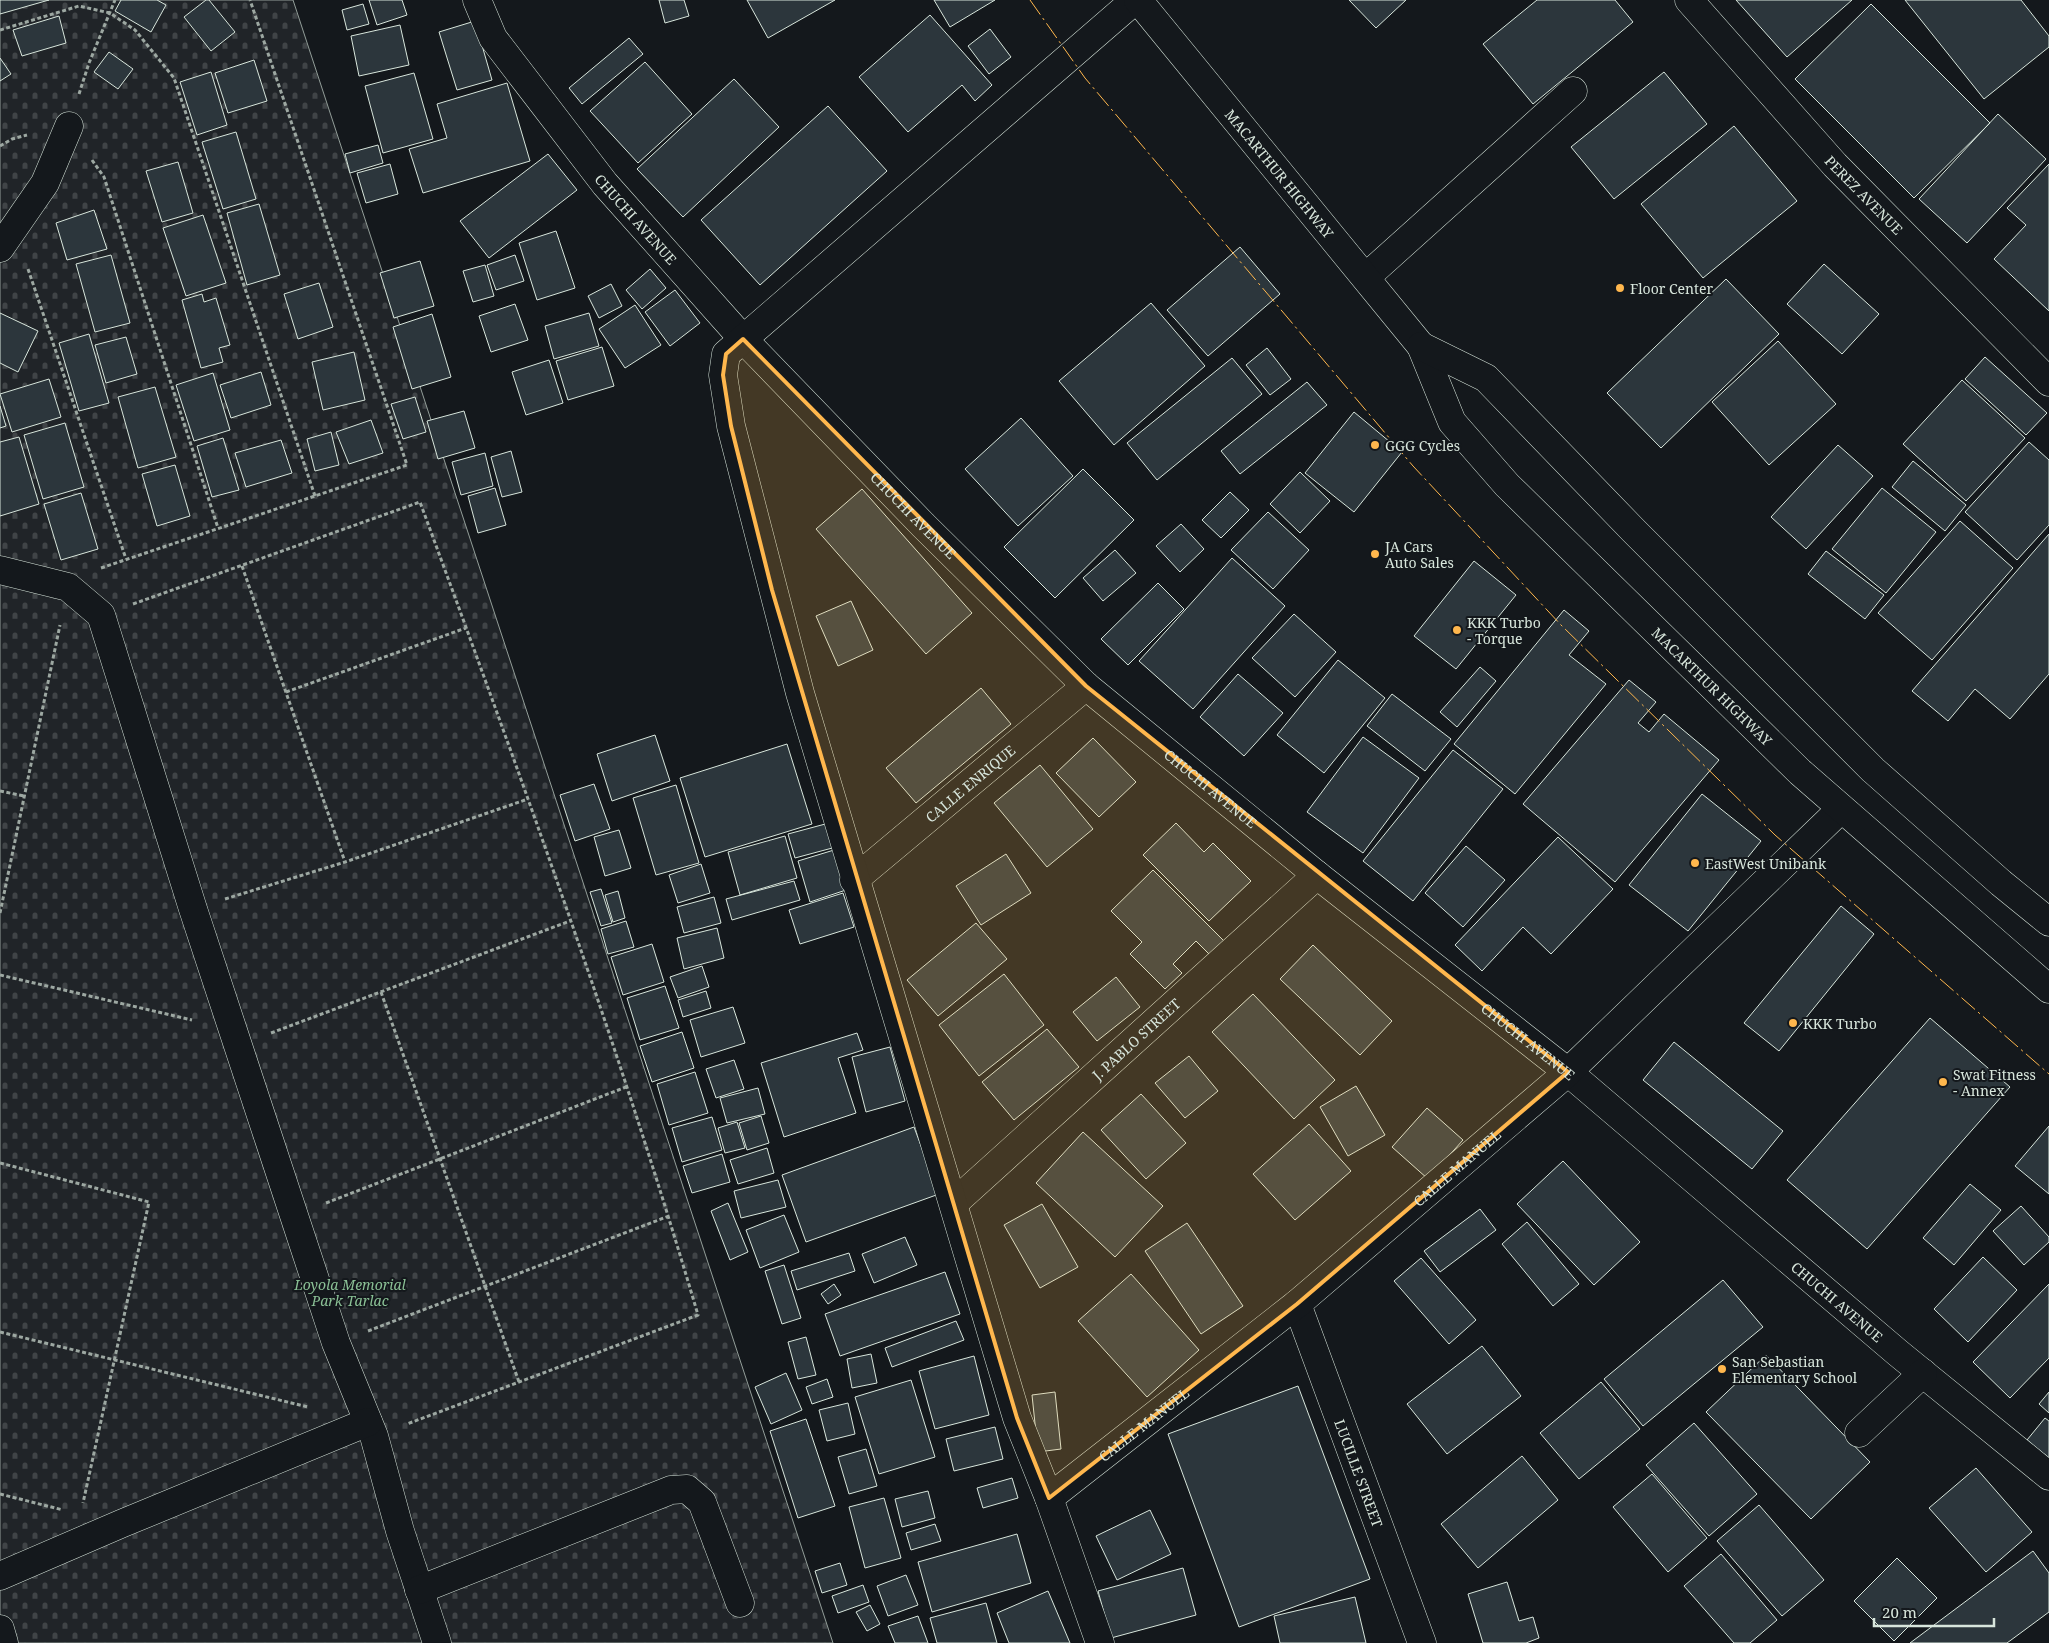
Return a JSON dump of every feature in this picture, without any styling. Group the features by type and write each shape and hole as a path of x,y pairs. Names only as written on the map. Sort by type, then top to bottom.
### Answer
{"main road":[{"name":"CHUCHI AVENUE","path":"477,0 493,38 605,184 743,339 924,525 1086,686 1317,875 1568,1072 1923,1373 2049,1476"},
{"path":"1100,1643 1049,1498 1017,1418 954,1203 854,880 800,693 731,426 723,375 726,354 1137,0"},
{"name":"MACARTHUR HIGHWAY","path":"1137,0 1421,346 1452,422 1507,485 1793,765 1841,809 2049,989"},
{"name":"PEREZ AVENUE","path":"1689,0 1835,165 2049,382"},
{"path":"1366,277 1573,91"},
{"path":"7,238 45,183 69,126"},
{"name":"MACARTHUR HIGHWAY","path":"1421,346 1486,378 1633,530 1873,770 2001,883 2049,922"},
{"path":"0,570 68,588 101,615 193,909 336,1343 371,1429 400,1531 437,1643"},
{"name":"CALLE ENRIQUE","path":"854,880 1086,686"},
{"name":"CALLE MANUEL","path":"1049,1498 1297,1304 1568,1072 1841,809"},
{"name":"J. PABLO STREET","path":"954,1203 1317,875"},
{"name":"LUCILLE STREET","path":"1297,1304 1422,1643"},
{"path":"1858,1433 1923,1373"},
{"path":"0,1576 123,1523 371,1429"},
{"path":"419,1590 671,1490 687,1489 702,1502 740,1603"},
{"path":"0,1629 4,1643"}],"path":[{"path":"115,0 89,62 69,126 104,177 218,528"},
{"path":"0,913 68,588 91,571 407,465 250,0"},
{"path":"0,30 79,6 110,12 135,30 174,78 315,496"},
{"path":"7,238 126,559"},
{"path":"101,615 420,502 528,799 669,1216 698,1315 519,1382 371,1429"},
{"path":"242,566 345,862"},
{"path":"286,692 466,628"},
{"path":"0,791 24,796"},
{"path":"193,909 345,862 528,799"},
{"path":"0,975 236,1038 381,992 570,921"},
{"path":"381,992 519,1382"},
{"path":"294,1215 626,1087"},
{"path":"0,1163 149,1202 82,1505"},
{"path":"336,1343 669,1216"},
{"path":"0,1332 311,1408"}],"highlighted area":[{"path":"743,339 1086,686 1568,1072 1297,1304 1049,1498 1017,1418 772,590 731,426 723,375 726,354"}],"green space":[{"name":"Loyola Memorial Park Tarlac","path":"0,0 293,0 833,1643 0,1643"}],"building":[{"path":"0,0 49,0 0,14"},
{"path":"121,0 157,0 166,5 151,32 115,11"},
{"path":"206,0 209,0 235,32 211,51 184,17"},
{"path":"369,0 402,0 407,15 377,25"},
{"path":"659,0 684,0 689,16 665,23"},
{"path":"747,0 835,0 768,38"},
{"path":"934,0 995,0 950,27"},
{"path":"1349,0 1406,0 1376,28"},
{"path":"1537,0 1615,0 1633,22 1533,104 1483,44"},
{"path":"1736,0 1852,0 1787,57"},
{"path":"1905,0 2021,0 2049,36 2049,47 1984,99"},
{"path":"363,4 369,24 347,30 342,10"},
{"path":"1871,4 1990,123 1914,198 1795,79"},
{"path":"930,15 992,85 975,101 962,85 908,132 859,77"},
{"path":"59,16 66,43 22,56 13,30"},
{"path":"475,21 492,80 457,90 439,32"},
{"path":"400,25 409,65 359,76 351,36"},
{"path":"990,29 1011,57 989,74 968,46"},
{"path":"629,38 643,54 582,104 569,88"},
{"path":"109,52 133,69 118,89 94,72"},
{"path":"0,58 11,74 0,81"},
{"path":"254,60 267,101 228,113 215,73"},
{"path":"645,62 692,114 638,163 590,111"},
{"path":"211,72 227,125 197,135 180,82"},
{"path":"1664,72 1707,124 1614,199 1571,147"},
{"path":"414,73 433,139 383,153 365,86"},
{"path":"734,79 779,127 683,217 637,169"},
{"path":"507,83 530,161 423,193 409,149 447,138 437,104"},
{"path":"828,106 887,171 760,285 701,220"},
{"path":"1998,114 2046,159 1967,243 1919,199"},
{"path":"1734,126 1797,201 1703,278 1641,204"},
{"path":"236,132 256,199 223,209 202,142"},
{"path":"378,145 383,163 350,173 345,154"},
{"path":"548,154 577,190 489,258 460,221"},
{"path":"178,162 193,213 162,222 146,171"},
{"path":"390,164 398,194 366,203 357,173"},
{"path":"2049,164 2049,311 1994,259 2026,225 2007,208"},
{"path":"259,204 280,275 247,285 227,213"},
{"path":"94,210 107,249 67,260 56,223"},
{"path":"203,215 226,283 186,296 163,228"},
{"path":"556,231 575,288 537,300 519,243"},
{"path":"1240,247 1280,294 1208,356 1167,310"},
{"path":"111,255 130,323 95,332 76,264"},
{"path":"515,255 524,281 496,290 487,265"},
{"path":"420,261 434,306 394,318 380,273"},
{"path":"1824,264 1879,314 1842,354 1787,304"},
{"path":"485,265 494,296 473,302 463,271"},
{"path":"650,269 666,288 642,309 626,290"},
{"path":"1726,279 1779,334 1661,448 1607,393"},
{"path":"319,283 333,327 298,339 284,294"},
{"path":"611,284 622,306 599,318 588,296"},
{"path":"675,290 700,323 670,346 645,312"},
{"path":"202,294 204,302 216,298 230,345 219,348 223,362 201,368 182,300"},
{"path":"1151,303 1205,366 1114,445 1059,381"},
{"path":"515,304 528,340 491,352 479,316"},
{"path":"635,305 661,345 625,368 599,329"},
{"path":"0,313 38,331 18,372 0,363"},
{"path":"589,313 599,346 554,359 545,326"},
{"path":"432,314 451,377 412,389 393,327"},
{"path":"89,334 109,403 79,411 59,343"},
{"path":"126,337 137,374 106,383 95,345"},
{"path":"1778,341 1836,404 1769,465 1712,402"},
{"path":"602,347 614,386 568,400 556,361"},
{"path":"1267,348 1291,379 1270,395 1246,365"},
{"path":"354,352 365,400 323,410 312,362"},
{"path":"1985,357 2047,413 2026,435 1965,379"},
{"path":"1232,358 1262,394 1157,480 1127,443"},
{"path":"549,360 563,403 526,415 512,372"},
{"path":"261,372 271,405 231,418 220,385"},
{"path":"213,373 230,430 194,441 176,385"},
{"path":"49,379 61,417 12,432 0,394"},
{"path":"1962,380 2025,438 1966,501 1903,444"},
{"path":"1307,382 1327,405 1240,474 1221,451"},
{"path":"155,387 176,457 138,468 118,397"},
{"path":"415,397 426,432 403,439 391,404"},
{"path":"0,406 6,426 0,428"},
{"path":"464,411 475,448 438,459 427,421"},
{"path":"1354,412 1402,452 1354,512 1305,473"},
{"path":"1021,418 1073,476 1018,526 965,469"},
{"path":"371,420 383,453 349,464 336,432"},
{"path":"65,423 84,487 43,499 24,435"},
{"path":"331,432 339,465 315,471 307,439"},
{"path":"19,437 39,504 0,516 0,442"},
{"path":"223,438 239,490 212,497 197,446"},
{"path":"281,440 292,473 246,487 235,453"},
{"path":"2029,442 2049,460 2049,525 2017,560 1965,512"},
{"path":"1838,445 1873,476 1806,549 1771,517"},
{"path":"511,451 522,492 502,497 491,457"},
{"path":"485,453 493,486 461,495 452,462"},
{"path":"1913,461 1966,505 1945,531 1892,487"},
{"path":"175,465 190,516 157,526 142,474"},
{"path":"1083,469 1134,520 1055,598 1004,547"},
{"path":"1300,472 1330,501 1300,533 1270,504"},
{"path":"495,488 506,525 478,533 468,496"},
{"path":"1882,488 1936,532 1886,593 1832,549"},
{"path":"862,489 972,613 926,654 816,529"},
{"path":"1230,492 1249,510 1221,538 1202,520"},
{"path":"81,493 98,549 61,560 44,504"},
{"path":"1268,512 1309,550 1273,589 1231,550"},
{"path":"1960,521 2013,568 1932,660 1878,613"},
{"path":"1181,524 1204,549 1180,572 1156,546"},
{"path":"2049,534 2049,674 2010,719 1975,689 1948,721 1912,691"},
{"path":"1115,550 1136,573 1103,601 1083,578"},
{"path":"1826,551 1884,595 1865,619 1808,574"},
{"path":"1232,558 1285,606 1193,709 1139,661"},
{"path":"1474,561 1516,595 1456,669 1414,636"},
{"path":"1158,583 1184,609 1128,665 1101,639"},
{"path":"851,601 873,650 838,666 816,616"},
{"path":"1564,610 1589,631 1569,655 1606,684 1515,794 1454,744"},
{"path":"1294,614 1336,652 1295,697 1252,658"},
{"path":"1338,660 1385,698 1324,773 1277,735"},
{"path":"1480,667 1496,681 1457,727 1440,712"},
{"path":"1238,674 1283,713 1244,756 1200,717"},
{"path":"1629,680 1656,702 1638,723 1649,732 1664,714 1719,760 1615,882 1523,804"},
{"path":"981,688 1011,724 916,803 886,768"},
{"path":"1392,694 1451,739 1425,771 1367,726"},
{"path":"655,735 670,781 612,801 597,754"},
{"path":"1363,737 1419,778 1363,853 1307,812"},
{"path":"1093,738 1136,782 1099,817 1056,773"},
{"path":"787,744 812,824 705,857 680,778"},
{"path":"1453,750 1503,789 1413,901 1363,861"},
{"path":"1040,765 1093,829 1047,867 994,803"},
{"path":"594,784 610,829 575,841 560,795"},
{"path":"676,785 699,863 656,875 633,798"},
{"name":"EastWest Unibank","path":"1702,794 1761,841 1688,931 1629,885"},
{"path":"829,823 836,847 795,858 788,834"},
{"path":"1176,823 1204,852 1213,843 1251,881 1209,921 1143,855"},
{"path":"619,830 631,868 605,876 594,837"},
{"path":"785,836 797,878 740,895 728,852"},
{"path":"1558,837 1613,889 1551,954 1523,927 1482,971 1455,945"},
{"path":"1466,846 1505,880 1463,927 1425,893"},
{"path":"834,850 846,890 810,902 798,861"},
{"path":"1006,854 1031,893 981,925 956,886"},
{"path":"701,864 710,893 678,903 669,875"},
{"path":"1153,870 1227,944 1213,958 1196,941 1173,964 1182,973 1165,989 1130,954 1142,942 1111,911"},
{"path":"794,881 800,900 732,920 726,899"},
{"path":"601,889 612,923 601,926 590,892"},
{"path":"618,891 625,918 613,922 605,895"},
{"path":"843,893 854,927 800,944 789,910"},
{"path":"714,897 721,923 684,933 677,907"},
{"path":"1841,906 1874,934 1779,1051 1744,1023"},
{"path":"626,921 634,947 608,954 601,929"},
{"path":"976,923 1007,959 938,1016 907,980"},
{"path":"717,928 724,958 684,969 677,938"},
{"path":"652,944 664,982 623,995 611,957"},
{"path":"1313,945 1392,1021 1360,1055 1280,979"},
{"path":"702,966 709,987 678,998 670,977"},
{"path":"1004,974 1044,1025 979,1076 939,1025"},
{"path":"1116,977 1140,1007 1097,1041 1073,1012"},
{"path":"665,986 679,1028 640,1040 627,998"},
{"path":"706,991 711,1008 683,1017 678,1000"},
{"path":"1253,994 1335,1080 1294,1119 1212,1032"},
{"path":"733,1007 745,1043 701,1057 690,1020"},
{"path":"1930,1018 2010,1087 1867,1249 1787,1180"},
{"path":"1047,1029 1079,1067 1014,1120 982,1082"},
{"path":"682,1032 694,1068 652,1082 640,1046"},
{"path":"857,1033 863,1050 838,1058 856,1113 784,1137 761,1063"},
{"path":"1674,1042 1783,1131 1752,1169 1643,1080"},
{"path":"890,1047 905,1101 866,1112 852,1057"},
{"path":"1189,1056 1218,1091 1185,1118 1155,1083"},
{"path":"734,1060 744,1089 716,1098 706,1069"},
{"path":"695,1072 708,1113 669,1125 657,1084"},
{"path":"1356,1086 1385,1135 1348,1156 1320,1107"},
{"path":"758,1088 765,1114 727,1123 720,1098"},
{"path":"1141,1094 1186,1143 1146,1179 1101,1130"},
{"path":"1427,1108 1463,1140 1428,1179 1392,1147"},
{"path":"761,1116 769,1143 747,1150 739,1123"},
{"path":"712,1117 722,1150 682,1162 672,1128"},
{"path":"737,1122 745,1148 725,1153 718,1128"},
{"path":"1309,1124 1351,1171 1295,1220 1253,1174"},
{"path":"2049,1126 2049,1194 2015,1166"},
{"path":"914,1127 939,1194 806,1242 782,1175"},
{"path":"1083,1132 1163,1206 1115,1257 1036,1183"},
{"path":"767,1148 774,1173 738,1184 730,1160"},
{"path":"722,1154 730,1182 692,1193 683,1166"},
{"path":"1563,1161 1640,1242 1594,1285 1517,1204"},
{"path":"778,1180 786,1207 741,1218 734,1191"},
{"path":"1970,1184 2001,1210 1954,1265 1923,1238"},
{"path":"728,1203 748,1252 730,1260 711,1211"},
{"path":"1042,1204 1078,1267 1040,1288 1004,1225"},
{"path":"2021,1206 2049,1237 2049,1242 2024,1265 1993,1231"},
{"path":"1480,1209 1496,1230 1440,1272 1424,1251"},
{"path":"784,1215 799,1252 760,1268 746,1230"},
{"path":"1527,1222 1579,1284 1553,1306 1502,1244"},
{"path":"1187,1223 1243,1306 1201,1334 1145,1251"},
{"path":"905,1237 917,1265 874,1283 862,1254"},
{"path":"849,1253 855,1271 797,1290 791,1271"},
{"path":"1983,1257 2017,1290 1968,1342 1934,1309"},
{"path":"1421,1258 1476,1320 1449,1344 1394,1281"},
{"path":"784,1265 801,1318 782,1324 765,1271"},
{"path":"945,1272 960,1314 840,1356 825,1314"},
{"path":"1131,1274 1199,1350 1147,1397 1078,1321"},
{"path":"1723,1280 1763,1327 1643,1426 1604,1379"},
{"path":"834,1284 841,1295 828,1304 821,1294"},
{"path":"2049,1284 2049,1358 2010,1398 1973,1362"},
{"path":"956,1321 964,1340 892,1367 885,1348"},
{"path":"806,1337 816,1375 798,1379 788,1342"},
{"path":"1482,1346 1521,1396 1447,1454 1407,1404"},
{"path":"871,1354 877,1383 852,1388 847,1359"},
{"path":"1766,1355 1870,1462 1811,1519 1706,1412"},
{"path":"974,1356 989,1415 935,1429 919,1371"},
{"path":"786,1373 802,1410 771,1424 755,1387"},
{"path":"827,1379 833,1397 812,1404 806,1387"},
{"path":"911,1380 935,1457 879,1474 855,1397"},
{"path":"1601,1382 1640,1429 1579,1479 1540,1433"},
{"path":"1298,1386 1370,1579 1239,1627 1168,1434"},
{"path":"1055,1392 1061,1449 1038,1452 1032,1395"},
{"path":"2049,1392 2049,1413 2039,1404"},
{"path":"848,1403 855,1434 827,1441 819,1410"},
{"path":"2045,1418 2049,1421 2049,1458 2027,1440"},
{"path":"806,1419 835,1506 798,1518 770,1431"},
{"path":"1694,1423 1757,1494 1709,1536 1646,1465"},
{"path":"995,1427 1003,1459 954,1471 946,1439"},
{"path":"866,1449 877,1486 849,1494 838,1457"},
{"path":"1522,1456 1558,1500 1478,1568 1441,1524"},
{"path":"1976,1468 2032,1532 1986,1572 1929,1508"},
{"path":"1652,1474 1707,1538 1668,1572 1613,1507"},
{"path":"1012,1478 1018,1498 983,1508 977,1488"},
{"path":"928,1491 935,1518 902,1527 895,1499"},
{"path":"884,1498 901,1558 865,1568 849,1507"},
{"path":"1759,1505 1824,1580 1782,1616 1717,1541"},
{"path":"1150,1510 1171,1554 1117,1580 1096,1536"},
{"path":"935,1524 941,1541 911,1550 906,1533"},
{"path":"1017,1534 1031,1583 932,1612 918,1562"},
{"path":"2033,1551 2049,1573 2049,1612 2007,1643 1910,1643"},
{"path":"1721,1554 1777,1620 1750,1643 1734,1643 1684,1586"},
{"path":"1897,1558 1937,1598 1894,1641 1854,1601"},
{"path":"840,1563 847,1585 822,1593 815,1571"},
{"path":"1183,1568 1196,1615 1111,1638 1098,1591"},
{"path":"906,1575 918,1605 888,1616 877,1586"},
{"path":"1507,1582 1519,1621 1533,1617 1539,1638 1526,1643 1483,1643 1468,1594"},
{"path":"863,1585 869,1602 838,1613 832,1596"},
{"path":"1048,1591 1070,1643 1009,1643 997,1613"},
{"path":"1355,1597 1366,1643 1280,1643 1274,1616"},
{"path":"986,1603 997,1643 937,1643 930,1618"},
{"path":"870,1605 880,1624 867,1631 856,1612"},
{"path":"918,1616 928,1643 895,1643 888,1626"}],"power":[{"path":"1030,0 1085,78 1413,466 1561,625 1775,835 2049,1074"}],"place":[{"name":"Floor Center","path":"1620,288"},
{"name":"GGG Cycles","path":"1375,445"},
{"name":"JA Cars Auto Sales","path":"1375,554"},
{"name":"KKK Turbo - Torque","path":"1457,630"},
{"name":"EastWest Unibank","path":"1695,863"},
{"name":"KKK Turbo","path":"1793,1023"},
{"name":"Swat Fitness - Annex","path":"1943,1082"},
{"name":"San Sebastian Elementary School","path":"1722,1369"}]}
